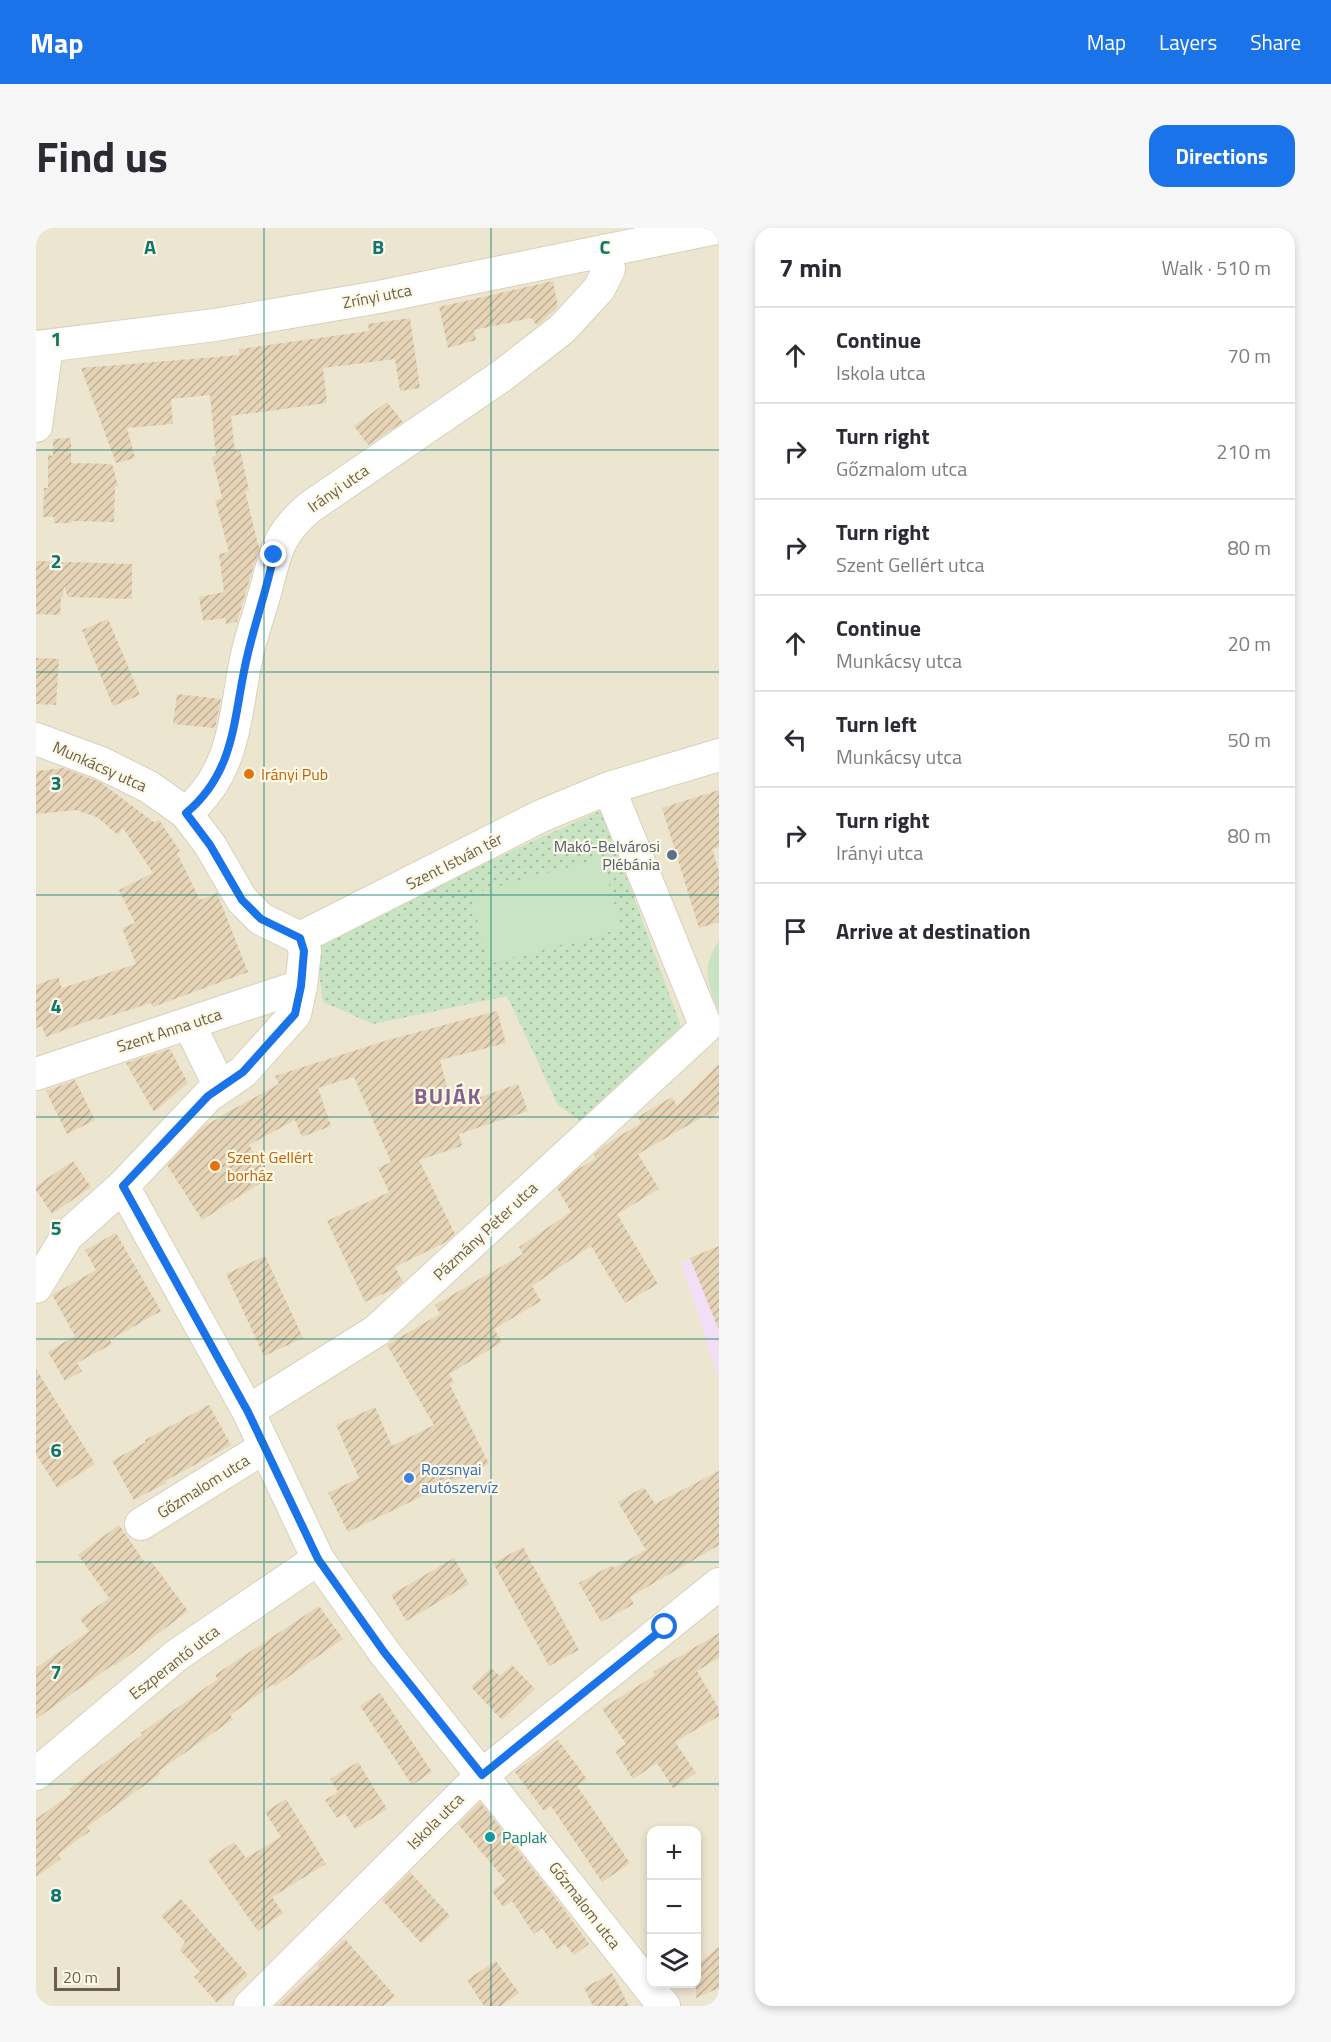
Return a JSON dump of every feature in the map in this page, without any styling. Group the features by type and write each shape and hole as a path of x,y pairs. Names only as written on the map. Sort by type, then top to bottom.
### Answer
{"street":[{"name":"Zrínyi utca","path":"41,347 216,325 380,297 716,228"},
{"name":"Irányi utca","path":"186,813 201,801 211,788 231,743 247,655 274,555 286,530 310,507 503,375 562,329 599,290 609,269 606,250"},
{"path":"36,426 41,347"},
{"name":"Munkácsy utca","path":"36,739 101,763 149,787 186,813 210,845 242,900 261,919 300,938"},
{"name":"Szent István tér","path":"300,938 541,816 609,788 719,755"},
{"name":"Pázmány Péter utca","path":"248,1412 376,1331 706,1027 609,788"},
{"path":"36,1256 67,1236 123,1186 208,1096 243,1072 295,1014 301,986 304,951 300,938"},
{"name":"Szent Anna utca","path":"36,1074 301,986"},
{"path":"189,1024 220,1087"},
{"name":"Gőzmalom utca","path":"123,1186 248,1412 318,1559 384,1652 664,2006"},
{"path":"36,1287 67,1236"},
{"name":"Gőzmalom utca","path":"141,1524 265,1448"},
{"name":"Eszperantó utca","path":"36,1774 177,1655 318,1559"},
{"name":"Iskola utca","path":"250,2006 482,1775 719,1584"}],"shaded area":[{"path":"36,228 719,228 719,2006 36,2006"},
{"path":"719,1246 719,1381 681,1263"}],"green space":[{"path":"602,810 683,1032 581,1121 558,1105 507,996 373,1024 323,1002 315,940"},
{"path":"602,858 621,929 489,964 470,894"},
{"path":"719,940 719,1011 709,984 708,967"}],"building":[{"path":"553,281 558,307 537,326 531,318 474,330 476,340 448,348 439,307"},
{"path":"410,318 420,388 400,391 395,359 323,368 327,403 231,416 235,451 240,450 249,490 245,491 259,548 237,622 226,624 225,618 203,621 199,597 224,592 219,554 229,552 215,500 222,498 212,457 216,456 210,395 171,399 173,424 127,428 135,458 116,463 81,368 240,355 239,349 369,331 368,324"},
{"path":"387,402 403,422 368,445 354,426"},
{"path":"71,438 71,463 112,464 118,486 115,486 114,522 54,523 54,517 43,517 44,488 48,488 48,455 53,456 53,439"},
{"path":"36,561 132,564 132,599 68,597 64,586 60,615 36,614"},
{"path":"108,619 140,695 113,706 82,630"},
{"path":"36,658 59,659 56,705 36,704"},
{"path":"177,694 221,699 215,728 173,724"},
{"path":"63,768 100,782 155,823 159,820 180,851 177,853 200,900 217,893 248,972 153,1007 151,1003 97,1020 96,1018 46,1037 42,1026 36,1028 36,985 58,977 62,988 136,964 122,928 135,923 119,890 153,873 123,828 118,835 97,817 76,810 36,814 36,771"},
{"path":"719,790 719,847 712,849 719,872 719,922 699,928 662,808"},
{"path":"497,1011 506,1043 440,1060 452,1107 518,1084 528,1111 459,1134 462,1146 419,1160 455,1234 446,1242 395,1267 403,1282 396,1288 365,1302 327,1221 389,1192 378,1168 391,1162 354,1077 318,1088 331,1126 302,1137 295,1120 249,1145 270,1177 202,1220 167,1165 202,1128 279,1084 275,1076 388,1040"},
{"path":"170,1049 188,1083 154,1112 126,1063"},
{"path":"719,1064 719,1110 710,1119 706,1115 638,1154 659,1189 617,1214 658,1284 625,1303 591,1246 532,1286 541,1301 494,1329 502,1342 449,1374 454,1382 450,1385 489,1464 348,1532 328,1493 359,1478 336,1425 375,1407 392,1446 434,1425 387,1345 440,1314 435,1305 523,1254 519,1247 571,1212 557,1188 578,1169 596,1159 594,1155 605,1145 641,1123 638,1117 672,1097 677,1106"},
{"path":"75,1080 95,1120 67,1134 46,1091"},
{"path":"73,1161 91,1187 52,1214 36,1190 36,1186"},
{"path":"116,1233 161,1311 110,1340 112,1344 77,1363 82,1371 65,1381 48,1352 75,1336 52,1295 96,1270 85,1250"},
{"path":"719,1246 719,1327 718,1328 690,1258"},
{"path":"265,1256 303,1338 264,1356 226,1274"},
{"path":"36,1369 95,1464 57,1488 36,1454"},
{"path":"209,1405 231,1445 134,1500 112,1461"},
{"path":"719,1471 719,1545 630,1597 634,1604 601,1622 579,1583 612,1565 614,1568 646,1550 618,1502 644,1487 655,1504"},
{"path":"119,1525 146,1564 151,1561 188,1611 115,1666 114,1664 36,1719 36,1668 89,1631 80,1619 109,1598 78,1555"},
{"path":"523,1547 579,1650 549,1666 493,1563"},
{"path":"454,1558 469,1584 406,1621 391,1595"},
{"path":"319,1606 343,1639 230,1715 233,1719 159,1771 160,1774 87,1827 90,1831 58,1854 61,1859 36,1877 36,1819 72,1793 69,1789 142,1735 141,1733 218,1679 215,1675"},
{"path":"719,1633 719,1658 697,1671 719,1709 719,1716 675,1742 696,1773 673,1788 657,1763 633,1779 615,1751 626,1744 602,1709 655,1675 653,1672"},
{"path":"512,1665 535,1689 502,1720 471,1687 491,1668 500,1676"},
{"path":"380,1693 432,1772 412,1785 360,1706"},
{"path":"558,1740 587,1779 577,1786 630,1863 602,1882 551,1806 544,1811 515,1772"},
{"path":"358,1762 387,1809 355,1829 345,1813 337,1818 325,1800 338,1792 330,1779"},
{"path":"286,1799 326,1864 272,1897 283,1913 258,1931 208,1860 234,1842 246,1858 281,1837 265,1812"},
{"path":"480,1802 589,1944 574,1955 565,1944 557,1949 542,1928 534,1934 512,1901 503,1907 492,1891 506,1881 458,1824"},
{"path":"410,1872 450,1916 421,1943 382,1900"},
{"path":"181,1899 248,1975 217,2003 194,1977 200,1972 180,1950 185,1942 161,1916"},
{"path":"345,1939 395,1996 383,2006 276,2006 319,1967 317,1965"},
{"path":"719,1947 719,1988 696,1998 696,1988 701,1988 701,1961"},
{"path":"496,1961 519,1993 501,2006 484,2006 467,1980"},
{"path":"612,1973 629,2006 593,2006 584,1988"}],"place":[{"name":"Irányi Pub","path":"249,774"},
{"name":"Makó-Belvárosi Plébánia","path":"672,855"},
{"name":"Szent Gellért borház","path":"215,1166"},
{"name":"Rozsnyai autószervíz","path":"409,1478"},
{"name":"Paplak","path":"490,1837"}],"district":[{"name":"BUJÁK","path":"448,1096"}],"route":[{"path":"274,555 247,655 231,743 211,788 201,801 186,813 210,845 242,900 261,919 300,938 304,951 301,986 295,1014 243,1072 208,1096 123,1186 248,1412 318,1559 384,1652 482,1775 665,1627"}]}
